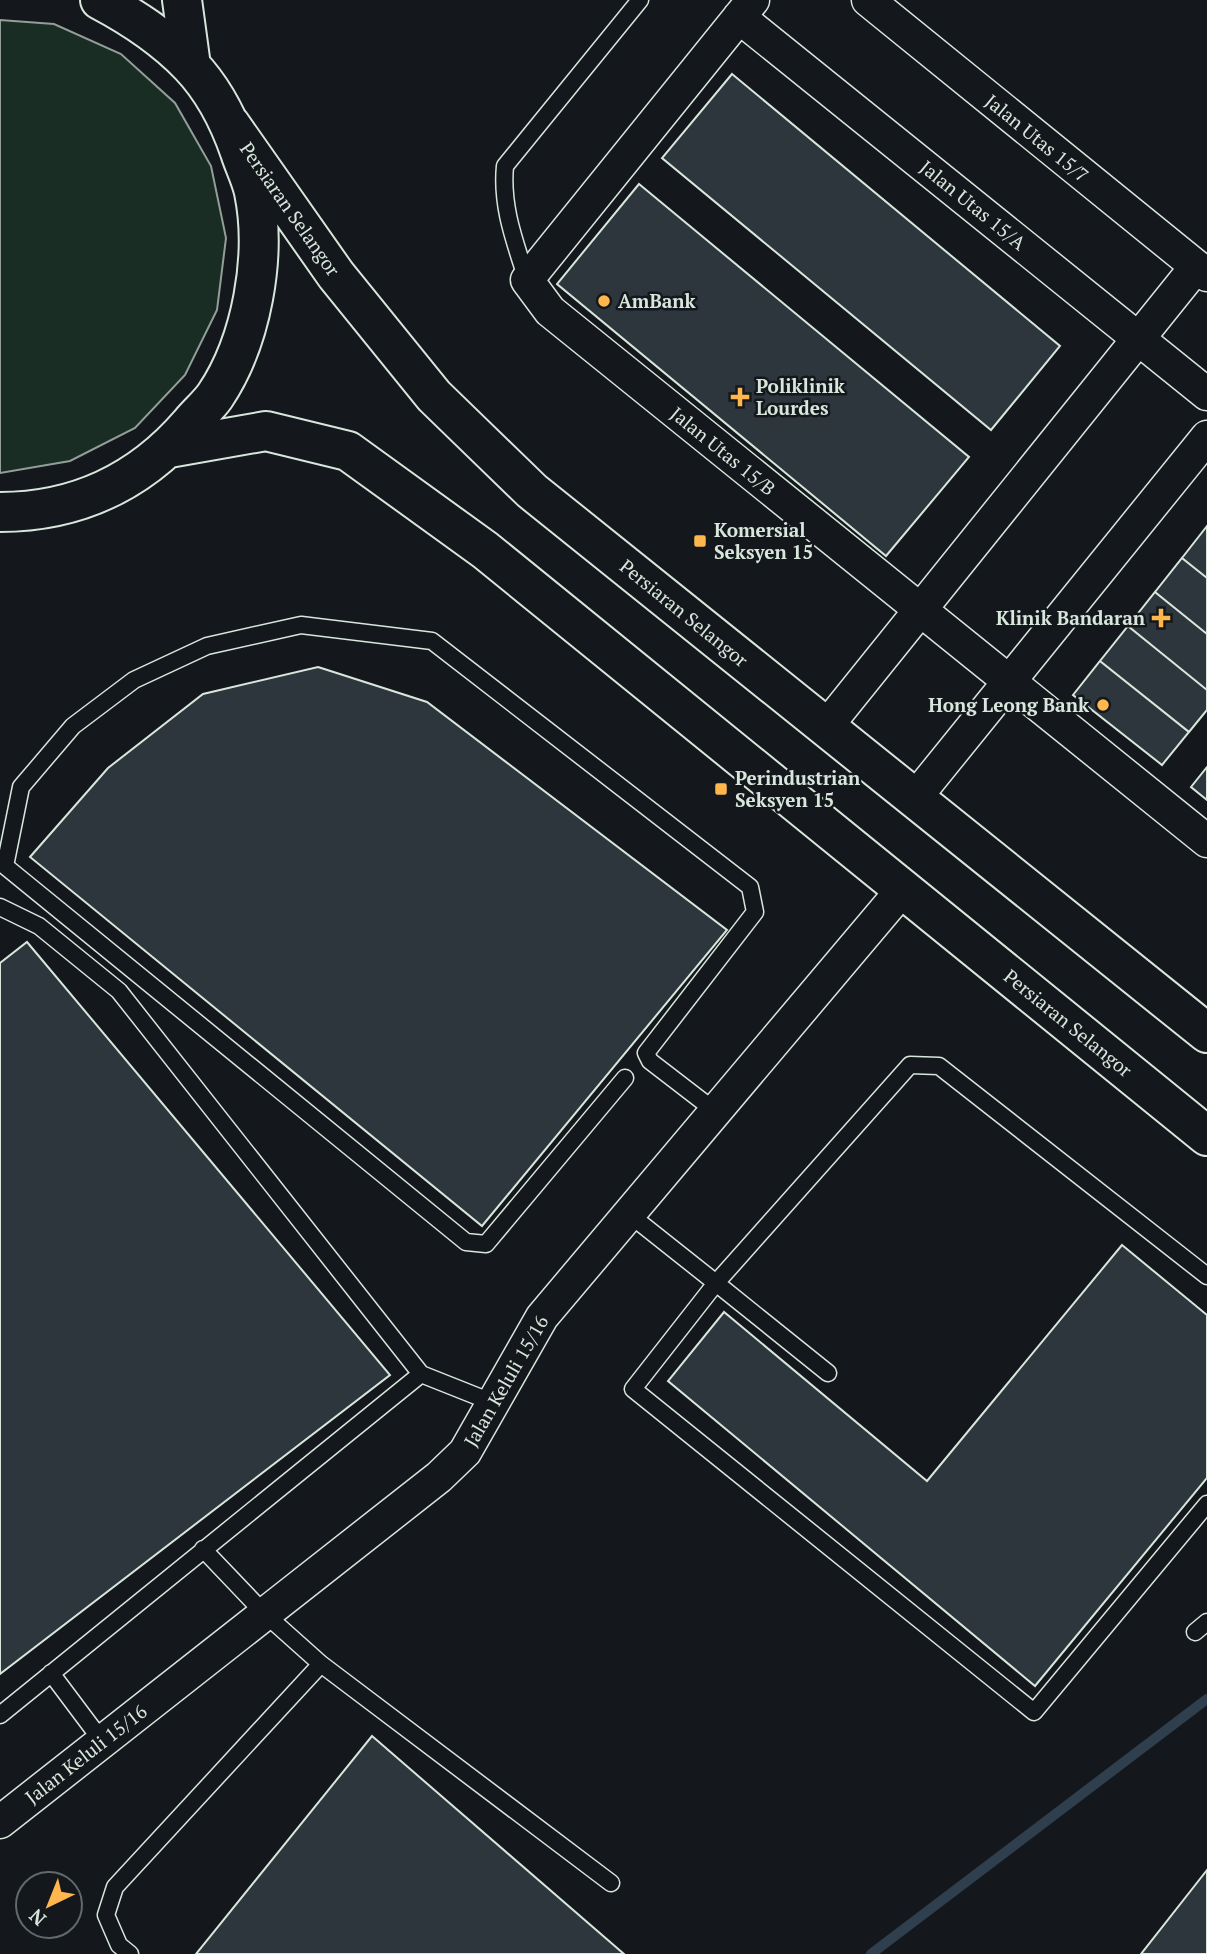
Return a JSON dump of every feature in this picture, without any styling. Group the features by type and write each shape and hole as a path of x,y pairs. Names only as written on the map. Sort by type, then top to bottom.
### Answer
{"main road":[{"path":"0,542 18,512 85,499 118,483 169,448 215,395 246,332 259,262 254,192 230,124 191,66 143,23 100,0"},
{"path":"182,0 191,66"},
{"name":"Persiaran Selangor","path":"230,124 336,275 434,396 532,491 1207,1033"},
{"name":"Persiaran Selangor","path":"169,448 266,431 348,451 485,550 1207,1136"}],"street":[{"name":"Jalan Utas 15/7","path":"868,0 1202,271"},
{"path":"527,280 746,8"},
{"name":"Jalan Utas 15/A","path":"746,8 1138,339 1207,394"},
{"path":"827,727 1138,339 1202,271"},
{"name":"Jalan Utas 15/B","path":"527,280 550,312 1207,841"},
{"path":"915,798 1207,437"},
{"name":"Jalan Keluli 15/16","path":"0,1822 439,1477 465,1452 542,1317 903,889"}],"lane":[{"path":"527,280 502,191 505,166 640,0"},
{"path":"625,1078 486,1244 466,1242 5,866 21,787 73,726 134,680 207,646 301,625 432,641 750,887 755,912 646,1053 650,1061 715,1111"},
{"path":"0,907 39,926 119,991 421,1374 494,1403"},
{"path":"1207,1276 939,1066 910,1065 716,1283 633,1389 1034,1712 1207,1504"},
{"path":"629,1214 828,1373"},
{"path":"0,1715 421,1374"},
{"path":"202,1549 265,1614 321,1664 611,1883"},
{"path":"130,1954 119,1945 106,1915 116,1887 321,1664"},
{"path":"51,1673 102,1741"}],"green space":[{"path":"0,20 54,24 121,54 175,103 211,166 226,238 217,310 185,375 135,428 70,461 0,473"}],"building":[{"path":"732,74 1060,346 991,430 662,158"},
{"path":"639,184 969,457 886,556 557,284"},
{"path":"1207,526 1207,578 1182,558"},
{"path":"1182,558 1207,578 1207,634 1155,592"},
{"path":"1155,592 1207,634 1207,690 1128,626"},
{"path":"1128,626 1207,690 1207,710 1189,732 1100,661"},
{"path":"1100,661 1189,732 1162,765 1073,695"},
{"path":"318,667 427,702 727,930 482,1226 30,857 108,768 203,694"},
{"path":"1207,767 1207,800 1191,787"},
{"path":"27,942 390,1375 0,1674 0,963"},
{"path":"1122,1245 1207,1315 1207,1478 1035,1686 668,1381 724,1312 927,1481"},
{"path":"372,1736 624,1954 196,1954"},
{"path":"1207,1870 1207,1954 1141,1954"}],"waterway":[{"path":"871,1954 1207,1699"}],"place":[{"name":"AmBank","path":"604,301"},
{"name":"Poliklinik Lourdes","path":"740,397"},
{"name":"Komersial Seksyen 15","path":"700,541"},
{"name":"Klinik Bandaran","path":"1161,618"},
{"name":"Hong Leong Bank","path":"1103,705"},
{"name":"Perindustrian Seksyen 15","path":"721,789"}]}
